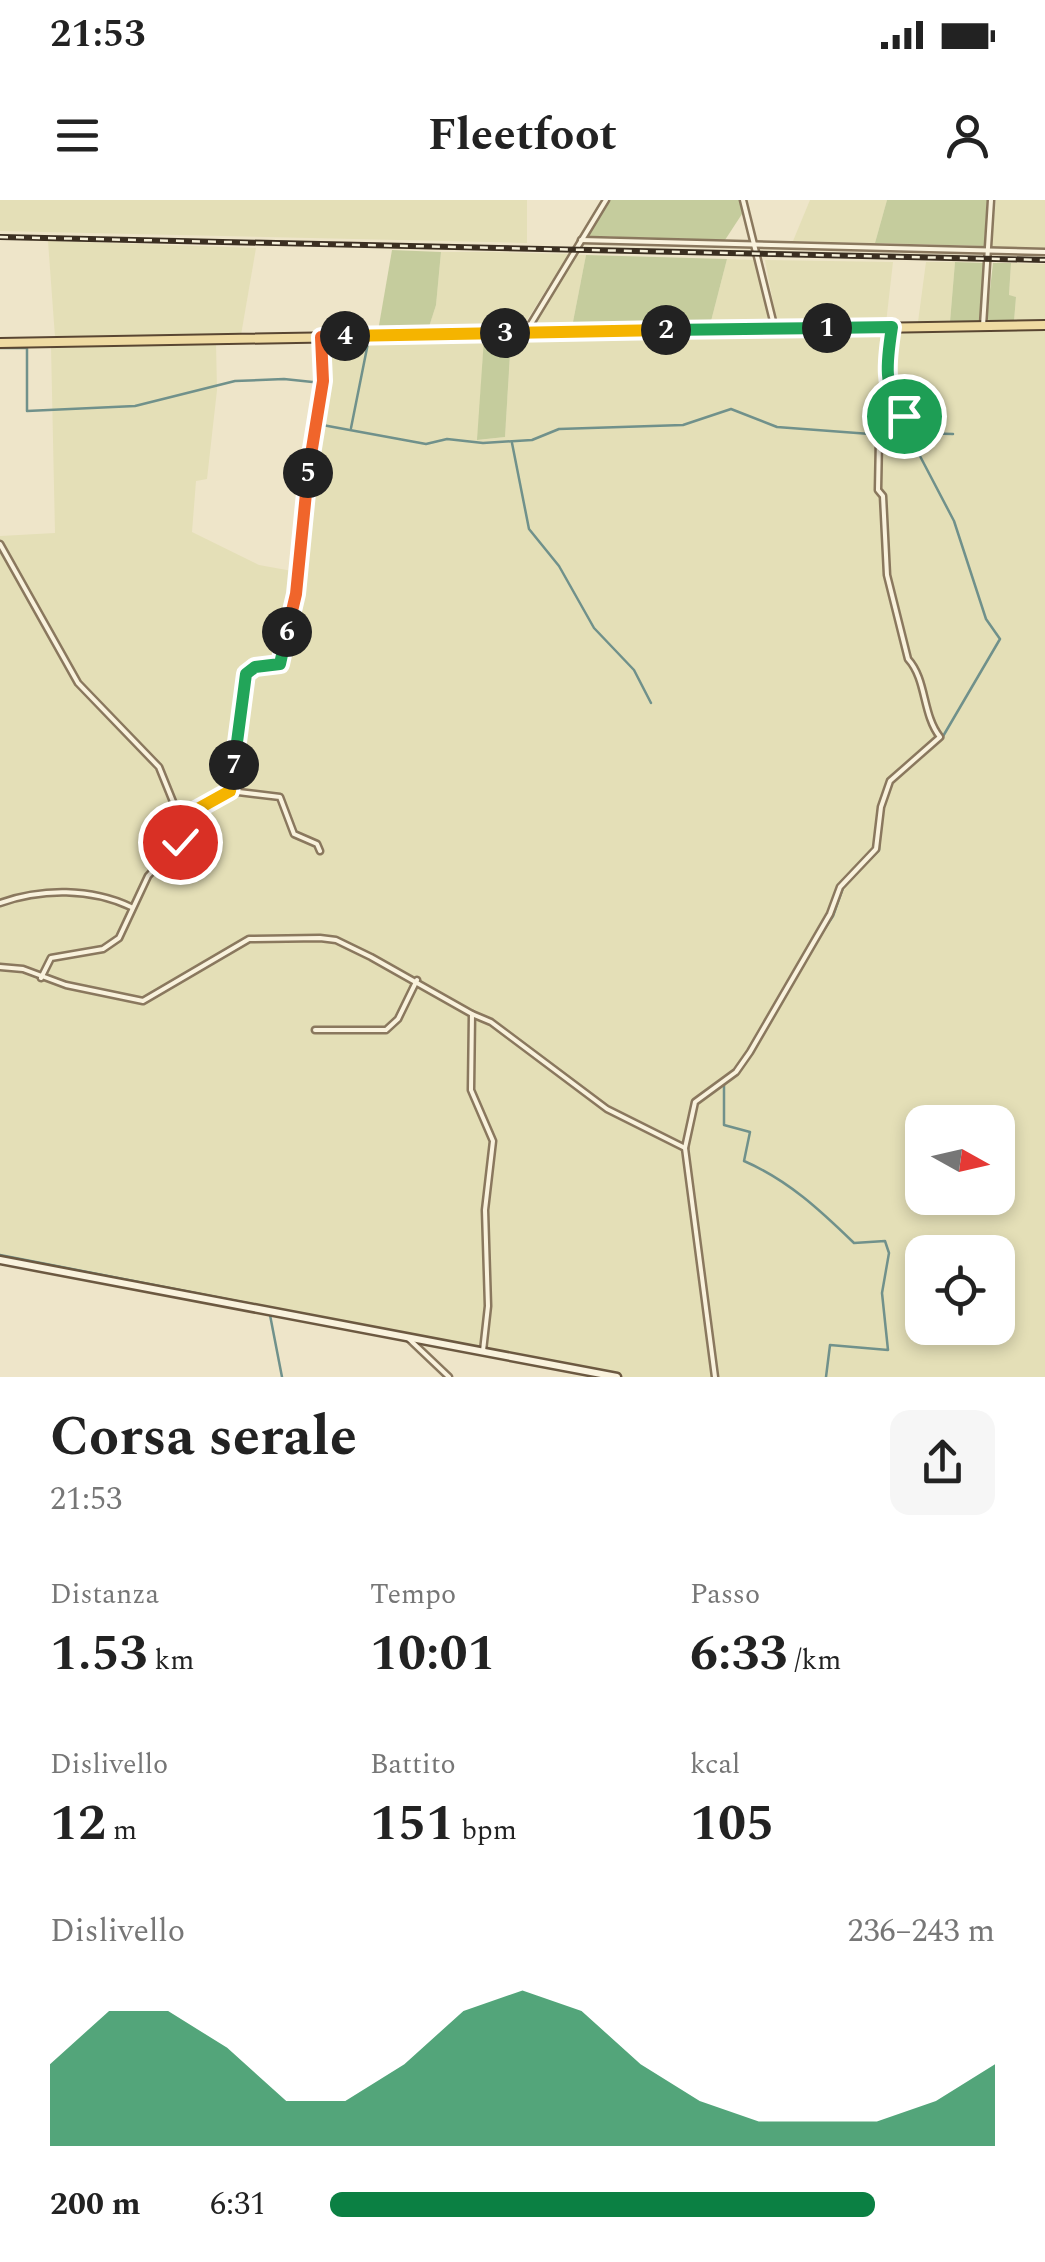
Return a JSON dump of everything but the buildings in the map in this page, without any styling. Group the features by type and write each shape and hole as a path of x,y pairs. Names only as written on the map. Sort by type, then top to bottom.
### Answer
{"main road":[{"path":"0,343 1045,325"}],"street":[{"path":"526,332 606,200"},
{"path":"743,200 775,328"},
{"path":"984,326 990,200"},
{"path":"581,240 1045,252"},
{"path":"715,1377 686,1148 695,1102 736,1072 830,914 840,887 872,858 890,781 940,737 930,723 916,668 908,659 886,575 882,496 878,490 879,439 902,438 908,430 891,400 885,363 892,327"},
{"path":"230,791 246,674 255,667 280,664 296,594 304,496 323,381 321,337"},
{"path":"0,544 78,683 158,767 178,814 185,816 230,791 280,798 294,834 317,844 320,850"},
{"path":"42,978 51,958 104,949 119,938 148,876 180,842 185,816"},
{"path":"0,902 17,896 76,892 106,895 132,907"},
{"path":"0,967 23,969 42,978 143,1001 250,939 336,940 491,1022 607,1109 686,1148"},
{"path":"315,1030 386,1030 398,1019 417,980"},
{"path":"472,1014 471,1090 493,1142 485,1210 488,1306 484,1351"},
{"path":"0,1260 617,1377"},
{"path":"409,1339 449,1377"}],"shaded area":[{"path":"0,200 527,200 527,243 0,231"},
{"path":"810,200 887,200 875,243 793,241"},
{"path":"996,200 1045,200 1045,249 991,247"},
{"path":"48,241 256,248 241,335 55,337"},
{"path":"441,252 569,254 521,329 428,330 436,305"},
{"path":"575,255 586,255 572,327 533,327"},
{"path":"727,259 756,260 770,324 710,325"},
{"path":"765,260 893,262 886,323 777,323"},
{"path":"926,262 955,262 950,322 918,322"},
{"path":"1011,263 1045,264 1045,321 1014,321 1016,297 1009,296"},
{"path":"1045,329 1045,1377 611,1377 0,1258 0,536 55,533 51,346 216,343 217,390 207,479 196,481 192,532 259,565 292,571 300,568 317,421 333,345 340,340 484,338 478,440 505,437 511,337"}],"green space":[{"path":"610,200 740,200 742,214 725,240 586,236"},
{"path":"887,200 987,200 984,246 875,243"},
{"path":"392,250 441,252 436,305 428,330 378,331"},
{"path":"586,255 727,259 710,325 572,327"},
{"path":"955,262 985,263 981,322 950,322"},
{"path":"993,263 1011,263 1009,295 1016,297 1014,321 989,322 987,317"},
{"path":"511,337 505,437 477,440 484,338"}],"waterway":[{"path":"351,428 368,343"},
{"path":"0,348 27,348 27,411 135,406 235,381 284,379 322,383 317,424 426,444 447,439 483,443 532,440 559,429 683,425 731,409 777,427 910,437 916,433 953,434"},
{"path":"910,437 954,521 986,619 1000,639 942,738 916,761"},
{"path":"512,443 529,529 559,566 594,628 634,670 651,703"},
{"path":"883,808 892,782"},
{"path":"853,876 879,850 880,830"},
{"path":"814,945 833,916 844,885"},
{"path":"784,996 810,951"},
{"path":"743,1065 765,1029"},
{"path":"724,1084 724,1125 750,1132 744,1161 789,1187 854,1243 885,1241 889,1253 882,1293 888,1350 830,1345 826,1377"},
{"path":"0,1255 267,1307"},
{"path":"270,1315 282,1377"}],"railway":[{"path":"0,237 1045,260"}],"route":[{"path":"180,842 185,816 230,791 246,674 255,667 272,668 280,664 296,594 304,496 323,381 321,337 892,327 885,363 891,400 904,416"}]}
